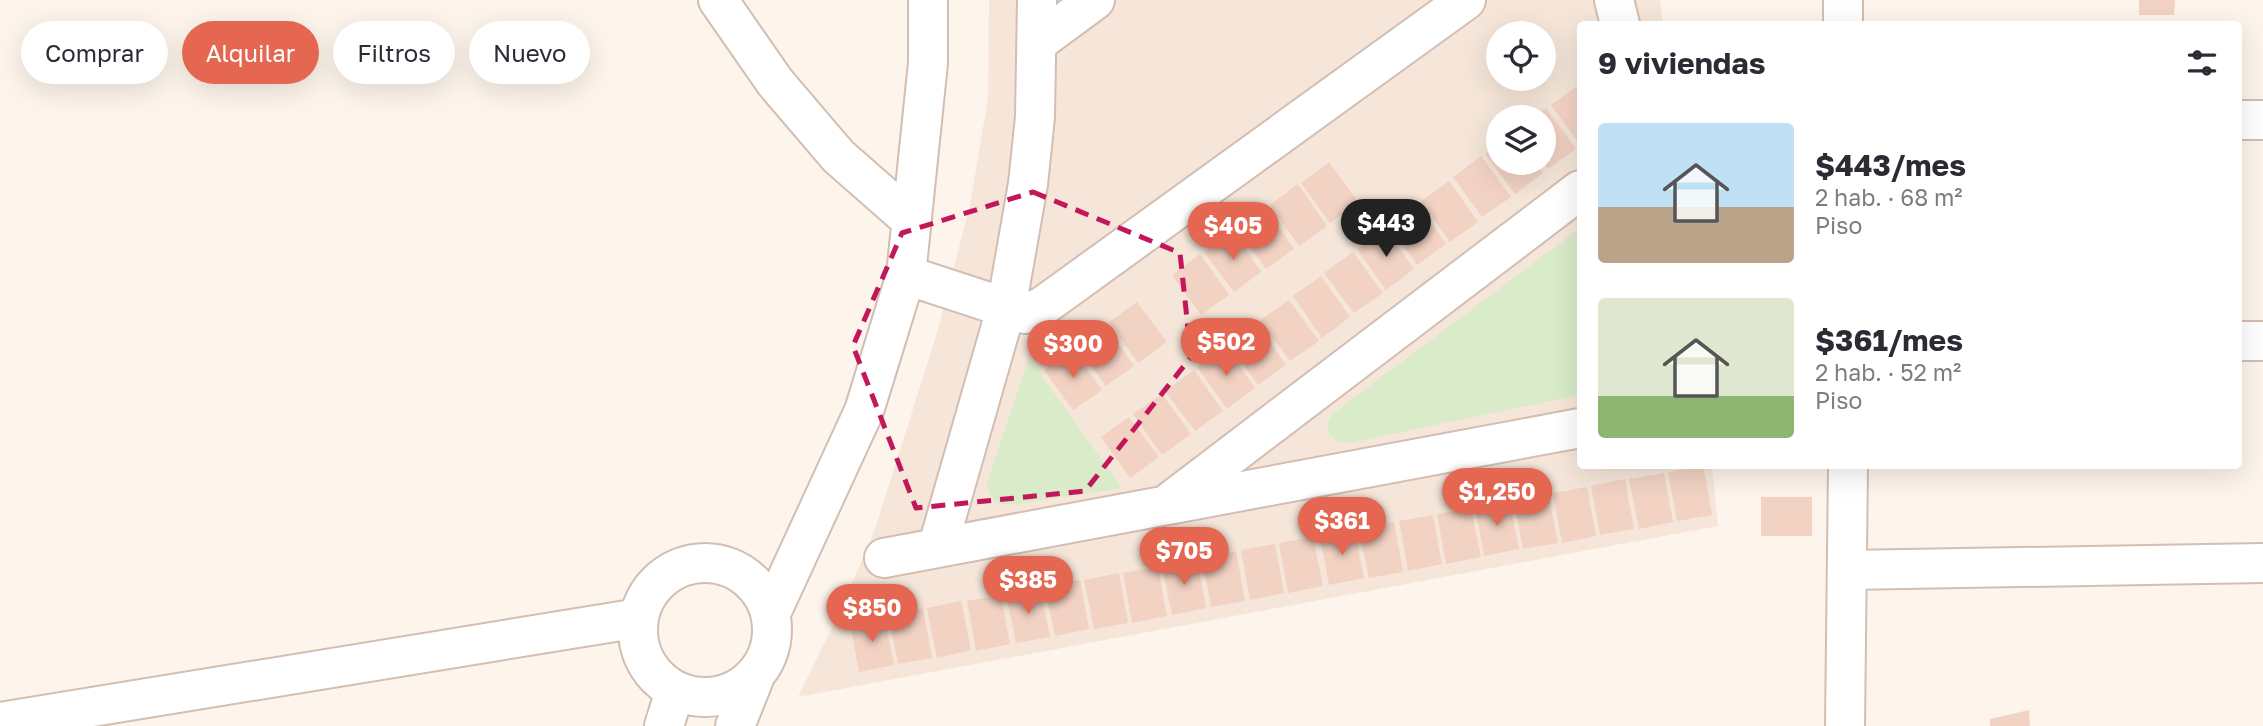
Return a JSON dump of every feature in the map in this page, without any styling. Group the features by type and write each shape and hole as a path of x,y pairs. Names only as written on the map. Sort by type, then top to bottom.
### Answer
{"street":[{"path":"718,0 775,82 838,156 912,221"},
{"path":"771,613 864,411 906,275 928,63 928,0"},
{"path":"938,546 1006,309 1028,184 1035,117 1037,0"},
{"path":"1038,42 1095,0"},
{"path":"906,275 1025,314 1043,306 1466,0"},
{"path":"1614,0 1619,21"},
{"path":"1843,0 1843,21"},
{"path":"2242,120 2263,120"},
{"path":"1164,506 1577,192"},
{"path":"2242,341 2263,341"},
{"path":"884,558 1577,429"},
{"path":"1845,726 1848,469"},
{"path":"734,726 770,647 771,613 762,593 746,576 726,565 703,563 680,567 660,579 646,597 639,618 638,639 645,660 657,678 669,708 696,697 718,696 737,689 755,676"},
{"path":"1847,570 2263,563"},
{"path":"0,722 639,618"}],"highlighted area":[{"path":"1033,192 1180,253 1191,357 1085,491 916,508 853,346 902,233"}],"shaded area":[{"path":"989,0 1660,0 1663,21 1577,21 1577,469 1712,469 1718,526 798,697 842,607 875,529 936,336 970,205 988,98"}],"green space":[{"path":"1577,230 1577,396 1353,442 1340,442 1330,436 1327,423 1332,414"},
{"path":"1029,358 1122,488 1009,505 993,499 987,482"}],"building":[{"path":"2139,0 2175,0 2174,15 2139,15"},
{"path":"1577,86 1577,141 1556,112 1556,105 1551,105"},
{"path":"1556,122 1576,149 1556,163"},
{"path":"1481,156 1486,163 1486,175 1495,175 1511,197 1482,217 1453,177"},
{"path":"1329,162 1359,203 1330,223 1301,183"},
{"path":"1501,175 1540,175 1515,194"},
{"path":"1449,181 1478,222 1450,242 1421,201"},
{"path":"1298,184 1327,226 1299,246 1270,205"},
{"path":"1417,203 1446,244 1417,265 1388,224"},
{"path":"1265,207 1294,249 1266,269 1237,228"},
{"path":"1385,229 1414,269 1386,290 1357,249"},
{"path":"1233,231 1261,272 1234,292 1204,252"},
{"path":"1353,252 1383,293 1354,313 1324,273"},
{"path":"1200,254 1229,295 1201,315 1172,275"},
{"path":"1321,276 1350,317 1322,338 1293,296"},
{"path":"1289,300 1319,341 1290,361 1260,320"},
{"path":"1137,302 1167,342 1138,363 1109,322"},
{"path":"1257,323 1286,365 1258,385 1229,344"},
{"path":"1105,325 1134,366 1106,386 1077,346"},
{"path":"1226,347 1255,388 1227,409 1197,367"},
{"path":"1072,349 1102,390 1073,410 1044,370"},
{"path":"1194,370 1223,411 1195,431 1165,391"},
{"path":"1162,394 1191,434 1162,455 1133,414"},
{"path":"1129,417 1159,457 1130,478 1101,437"},
{"path":"1704,469 1712,515 1677,521 1668,472"},
{"path":"1664,473 1673,522 1639,529 1629,479"},
{"path":"1625,479 1634,529 1600,535 1591,486"},
{"path":"1587,487 1596,536 1562,543 1553,493"},
{"path":"1548,493 1558,543 1523,549 1514,500"},
{"path":"1761,497 1812,497 1812,536 1761,536"},
{"path":"1509,500 1519,549 1484,556 1475,507"},
{"path":"1471,508 1481,557 1446,564 1437,514"},
{"path":"1433,515 1442,564 1408,571 1399,521"},
{"path":"1394,522 1403,572 1369,578 1359,529"},
{"path":"1354,529 1364,578 1329,585 1320,536"},
{"path":"1313,537 1323,586 1288,593 1279,543"},
{"path":"1275,544 1284,593 1250,600 1241,550"},
{"path":"1236,551 1245,601 1211,607 1202,558"},
{"path":"1197,559 1206,608 1172,615 1162,566"},
{"path":"1158,567 1167,616 1132,623 1123,573"},
{"path":"1119,573 1128,623 1094,629 1084,580"},
{"path":"1080,580 1089,629 1055,636 1045,587"},
{"path":"1040,588 1050,637 1016,643 1006,594"},
{"path":"1001,595 1010,644 976,651 967,601"},
{"path":"961,601 971,650 937,658 927,608"},
{"path":"923,608 932,658 898,664 888,615"},
{"path":"884,616 894,665 859,672 850,623"},
{"path":"2029,710 2030,726 1990,726 1990,719"}]}
